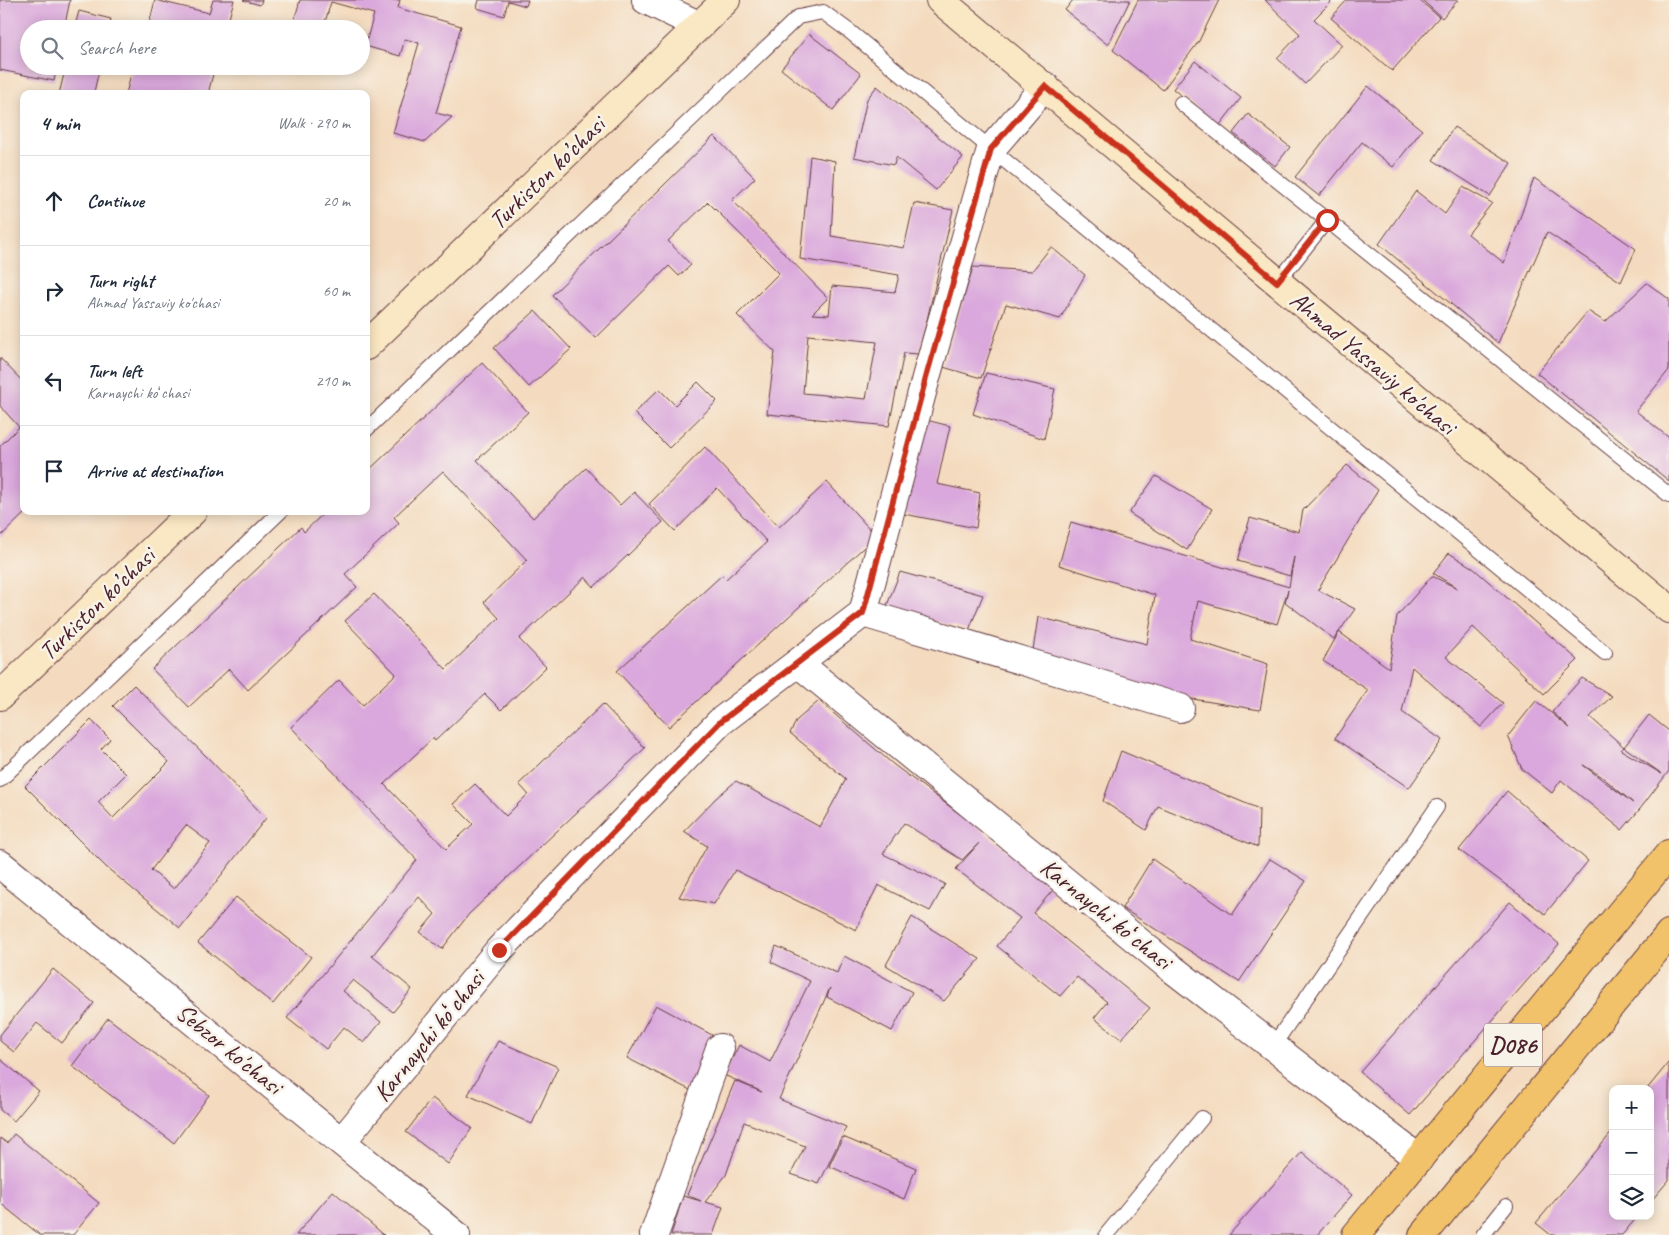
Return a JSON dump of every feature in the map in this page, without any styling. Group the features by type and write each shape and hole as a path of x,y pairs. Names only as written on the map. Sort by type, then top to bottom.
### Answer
{"main road":[{"name":"Turkiston ko’chasi","path":"370,342 726,0"},
{"name":"Ahmad Yassaviy ko'chasi","path":"940,0 1669,609"},
{"name":"Turkiston ko’chasi","path":"0,696 189,515"},
{"name":"D086","path":"1356,1235 1669,854"},
{"name":"D086","path":"1424,1235 1669,934"}],"street":[{"path":"646,0 700,26"},
{"path":"1045,86 991,149 927,374 863,613 1180,708"},
{"name":"Karnaychi koʻchasi","path":"342,1141 506,943 720,722 863,613"},
{"name":"Karnaychi koʻchasi","path":"798,662 1166,964 1419,1159"},
{"name":"Sebzor ko'chasi","path":"0,864 456,1235"},
{"path":"654,1235 720,1048"}],"lane":[{"path":"370,426 798,17 823,12 849,31 1606,654"},
{"path":"1181,103 1669,495"},
{"path":"1277,282 1327,220"},
{"path":"0,780 277,515"},
{"path":"1273,1046 1437,807"},
{"path":"1106,1235 1202,1118"},
{"path":"1482,1235 1506,1206"}],"building":[{"path":"0,0 70,0 66,20 20,20 20,74 0,70"},
{"path":"155,0 209,13 213,0 234,0 228,20 150,20"},
{"path":"243,0 262,0 260,5"},
{"path":"300,0 400,0 398,8 461,26 436,113 452,117 425,142 393,133 419,43 405,39 400,56 370,47 370,28 374,14 331,2 326,20 294,20"},
{"path":"479,0 528,0 526,6 508,1 504,16 477,8"},
{"path":"1073,0 1130,0 1108,45 1065,10"},
{"path":"1138,0 1219,0 1199,41 1163,90 1113,50"},
{"path":"1265,0 1333,0 1314,19 1342,45 1305,84 1277,58 1300,34"},
{"path":"1347,0 1419,0 1439,17 1392,71 1331,18"},
{"path":"1422,0 1458,0 1442,18"},
{"path":"79,11 111,19 111,20 76,20"},
{"path":"809,34 861,74 833,110 781,69"},
{"path":"1195,61 1241,98 1219,126 1173,89"},
{"path":"25,75 55,75 54,81"},
{"path":"64,75 98,75 94,90 60,90"},
{"path":"131,75 213,75 209,90 127,90"},
{"path":"877,86 963,157 936,190 896,157 894,165 854,157 867,99"},
{"path":"1368,86 1422,130 1393,167 1362,142 1319,196 1295,177"},
{"path":"1248,114 1290,147 1275,166 1233,133"},
{"path":"1454,127 1511,163 1490,196 1433,160"},
{"path":"714,136 755,178 732,200 828,298 812,314 829,315 832,286 895,292 899,275 800,259 810,156 835,161 831,236 904,248 914,203 953,210 918,354 904,353 889,426 767,414 775,352 737,315 779,273 708,202 668,241 691,265 679,276 669,266 596,338 552,295","holes":["808,335 877,342 866,399 803,393"]},
{"path":"1534,178 1636,249 1621,282 1547,232 1498,343 1379,244 1416,191 1445,214 1463,187 1492,203 1468,234 1504,263"},
{"path":"1051,247 1085,275 1060,319 1006,304 981,378 943,367 973,267 1032,271"},
{"path":"1647,283 1669,299 1669,370 1636,411 1668,437 1669,435 1669,481 1537,373 1588,311 1605,322"},
{"path":"535,311 571,349 529,387 494,348"},
{"path":"0,358 20,379 20,515 23,515 0,537 0,446 19,427 0,406"},
{"path":"482,363 528,412 477,460 533,518 586,468 620,505 634,492 663,522 594,587 585,577 519,639 546,667 501,710 485,694 435,741 433,738 384,784 446,849 473,824 453,804 475,784 506,816 528,794 519,784 603,704 645,748 469,914 442,949 420,932 435,914 419,897 372,956 412,989 393,1012 353,980 343,991 381,1022 364,1043 344,1027 326,1049 287,1018 417,860 291,727 339,680 363,705 396,674 345,621 374,594 446,669 499,618 484,602 527,560 443,471 394,517 399,523 345,574 357,587 248,690 229,669 189,707 152,669 301,527 304,532 322,515 370,515 370,469"},
{"path":"986,373 1055,389 1044,439 973,414"},
{"path":"698,382 717,401 669,448 634,413 659,389 675,405"},
{"path":"922,419 950,426 937,484 980,493 976,528 904,514"},
{"path":"705,447 779,527 827,482 876,536 669,727 617,671 722,575 726,579 767,542 717,488 675,531 649,504"},
{"path":"1347,465 1378,490 1318,590 1355,609 1334,639 1285,602 1288,590 1277,624 1198,601 1190,639 1268,664 1260,710 1150,692 1032,657 1038,617 1147,644 1155,595 1059,565 1071,522 1289,587 1294,557 1290,576 1238,561 1250,518 1299,532 1303,510"},
{"path":"1156,476 1212,509 1187,550 1129,513"},
{"path":"1449,553 1473,568 1578,660 1544,694 1473,627 1446,657 1503,703 1481,727 1412,667 1402,712 1442,740 1409,788 1335,738 1368,690 1323,661 1339,632 1389,668 1397,616 1432,576 1457,588 1433,573"},
{"path":"900,572 983,595 969,630 886,608"},
{"path":"1582,678 1612,696 1590,717 1624,747 1649,715 1669,731 1669,771 1622,830 1561,780 1552,793 1522,769 1508,736 1536,701 1570,728 1552,712","holes":["1624,747 1662,774 1621,750","1583,765 1601,776 1633,803"]},
{"path":"134,685 266,818 180,928 106,867 25,786 91,720 110,739 101,749 126,774 98,802 113,818 169,762 113,706","holes":["186,825 210,843 174,889 151,870"]},
{"path":"819,701 894,765 988,835 1053,890 1033,913 1150,1008 1121,1039 1094,1018 1107,1002 1077,977 1060,996 997,946 1020,918 956,869 979,843 962,860 904,823 883,854 945,884 930,911 878,885 856,930 735,870 714,904 679,897 707,846 684,831 716,798 736,781 820,827 846,779 790,733 797,720"},
{"path":"1121,751 1259,809 1258,847 1158,806 1146,830 1103,801"},
{"path":"1507,791 1588,861 1545,914 1459,850"},
{"path":"1152,859 1232,915 1270,859 1306,881 1239,982 1122,908"},
{"path":"236,897 311,957 273,1004 198,943"},
{"path":"1510,902 1559,944 1410,1115 1360,1072"},
{"path":"912,917 980,959 944,1001 886,965"},
{"path":"776,946 837,973 844,956 912,992 892,1031 827,997 830,988 779,1099 846,1127 819,1184 791,1174 805,1146 744,1122 726,1175 705,1202 723,1207 713,1235 671,1235 683,1196 701,1201 687,1195 735,1081 762,1092 724,1075 739,1045 770,1062 810,981 771,962"},
{"path":"53,969 94,1003 62,1043 37,1023 14,1052 0,1041 0,1035"},
{"path":"656,1005 712,1035 694,1092 627,1058"},
{"path":"108,1018 209,1095 174,1143 72,1066"},
{"path":"498,1041 558,1067 532,1124 468,1095"},
{"path":"0,1059 39,1091 14,1121 0,1110"},
{"path":"1669,1062 1669,1180 1654,1197 1654,1085 1650,1085"},
{"path":"432,1098 472,1128 448,1164 406,1132"},
{"path":"14,1134 99,1203 73,1235 40,1235 0,1203 0,1138 7,1143"},
{"path":"1609,1136 1609,1220 1635,1220 1622,1235 1551,1235 1536,1223"},
{"path":"843,1137 916,1168 904,1199 829,1166"},
{"path":"1302,1152 1352,1195 1317,1235 1229,1235"},
{"path":"333,1191 384,1235 296,1235"}],"route":[{"path":"499,950 720,722 863,613 927,374 991,149 1045,86 1277,282 1327,220"}]}
